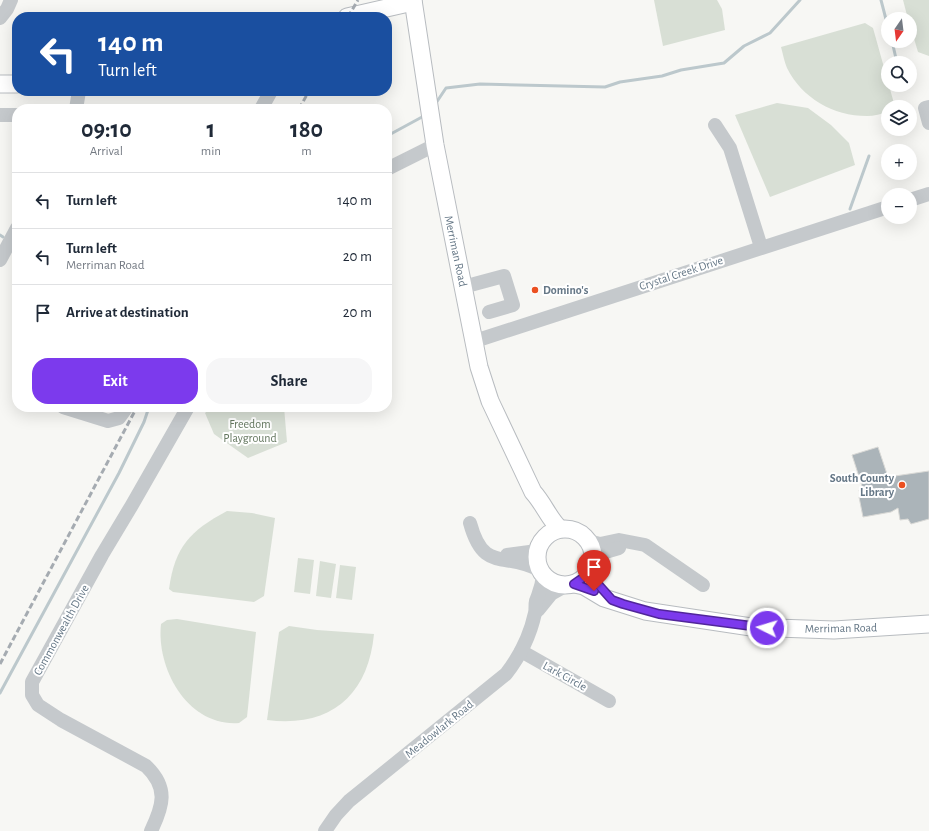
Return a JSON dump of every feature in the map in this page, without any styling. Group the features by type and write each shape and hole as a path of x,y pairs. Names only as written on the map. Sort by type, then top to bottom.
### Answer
{"main road":[{"path":"368,12 414,1"},
{"name":"Merriman Road","path":"414,1 435,145 480,367 490,401 533,492 535,505 543,525 541,544"},
{"path":"0,84 12,84"},
{"name":"Merriman Road","path":"533,492 542,502 554,523 560,529"},
{"path":"560,529 576,531 588,541 591,548 592,564 584,577 571,584 554,583 541,572 536,558 541,544 560,529"},
{"name":"Merriman Road","path":"592,564 596,582 612,600"},
{"name":"Merriman Road","path":"571,584 584,586 604,598 645,611 751,627 834,630 929,624"}],"street":[{"path":"0,18 7,9 11,0"},
{"path":"929,107 925,108 929,123"},
{"path":"0,115 12,116"},
{"path":"714,125 730,148 762,247"},
{"path":"392,166 435,145"},
{"path":"917,198 929,194"},
{"name":"Crystal Creek Drive","path":"474,341 881,209"},
{"path":"0,260 12,237"},
{"path":"463,287 504,276 512,305 490,312"},
{"path":"80,412 108,421 114,421 122,416 124,412"},
{"name":"Commonwealth Drive","path":"151,831 161,808 162,799 162,790 154,774 146,766 61,720 38,705 32,696 31,689 32,682 102,555 132,506 185,412"},
{"path":"470,523 474,539 487,555 507,562 525,564 541,572"},
{"path":"588,541 600,544 618,540 636,542 654,550 703,585"},
{"path":"592,564 598,555 620,548 627,542"},
{"path":"497,558 506,555 522,554 541,544"},
{"name":"Meadowlark Road","path":"325,831 336,815 349,801 506,674 521,652 535,613 536,602 542,585 541,572"},
{"name":"Meadowlark Road","path":"535,613 551,594 571,584"},
{"name":"Lark Circle","path":"521,652 609,701"}],"green space":[{"path":"654,0 717,0 722,9 725,30 663,46"},
{"path":"903,0 929,0 929,56 918,52 917,48 917,12 906,12"},
{"path":"865,23 873,28 881,57 881,92 891,92 893,100 881,100 881,114 878,115 854,115 831,109 810,96 793,79 784,60 781,47"},
{"path":"777,103 808,108 831,125 849,143 855,165 770,197 735,115"},
{"name":"Freedom Playground","path":"284,412 287,442 248,458 214,434 205,413"},
{"path":"227,511 252,513 275,518 264,596 254,602 173,592 169,589 175,561 186,541 203,526"},
{"path":"298,558 314,560 310,594 294,592"},
{"path":"320,561 336,564 331,598 316,596"},
{"path":"340,565 356,567 352,600 336,598"},
{"path":"177,619 256,632 247,717 239,723 221,722 205,716 191,705 179,692 170,676 164,659 161,641 161,624 167,620"},
{"path":"289,626 317,630 374,634 370,656 364,675 354,691 342,703 327,713 309,719 289,721 267,720 279,632"}],"building":[{"name":"South County Library","path":"878,447 888,477 929,471 929,519 911,524 908,519 900,520 898,508 891,512 863,517 859,490 863,489 852,455"}],"waterway":[{"path":"436,103 446,88 480,84 605,87 620,82 662,76 681,70 724,63 744,46 770,33 800,0"},
{"path":"881,0 884,12"},
{"path":"894,48 895,56"},
{"path":"392,133 422,117"},
{"path":"850,209 869,156"},
{"path":"0,693 119,473 147,412"}],"railway":[{"path":"351,12 358,0"},
{"path":"302,104 306,96"},
{"path":"0,664 134,412"}],"place":[{"name":"Domino's","path":"535,290"},
{"name":"South County Library","path":"902,485"}],"route":[{"path":"594,591 584,586 574,584 584,577 591,567 592,574 596,582 612,600 634,608 659,614 767,628"}]}
